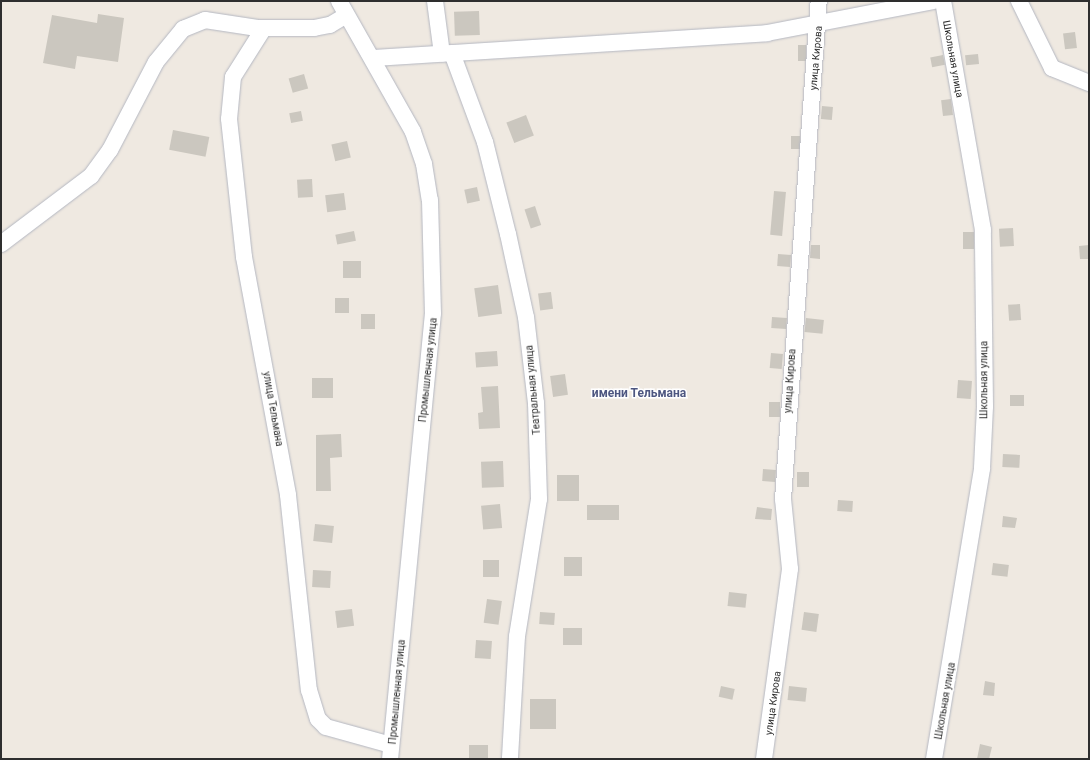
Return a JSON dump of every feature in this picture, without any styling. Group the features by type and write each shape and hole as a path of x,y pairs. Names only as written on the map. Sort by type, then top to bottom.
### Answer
{"street":[{"name":"Театральная улица","path":"435,1 447,53 485,142 508,234 526,317 536,403 539,499 517,636 510,759"},
{"name":"улица Кирова","path":"764,759 790,569 785,476 819,24 819,1"},
{"path":"374,58 767,33 934,1"},
{"name":"Школьная улица","path":"934,759 982,468 985,406 983,230 943,1"},
{"path":"1019,1 1052,68 1089,83"},
{"path":"1,244 91,176 110,150 156,62 183,29 205,20 264,28 319,27 342,8"},
{"name":"Промышленная улица","path":"342,8 374,58 413,132 424,164 434,257 433,312 391,752"},
{"name":"улица Тельмана","path":"264,28 233,77 229,119 244,257 288,495 309,690 318,719 326,727 391,752"}],"building":[{"path":"479,11 480,35 455,36 454,12"},
{"path":"98,14 124,18 118,62 77,56 75,69 43,63 52,15 97,23"},
{"path":"1075,32 1077,48 1065,49 1063,33"},
{"path":"798,45 806,45 806,61 798,61"},
{"path":"978,54 979,64 966,65 965,55"},
{"path":"943,55 945,65 932,67 930,57"},
{"path":"304,74 308,88 293,93 289,78"},
{"path":"951,99 953,115 943,116 941,100"},
{"path":"822,106 833,107 832,120 821,119"},
{"path":"301,111 303,121 291,123 289,113"},
{"path":"526,115 534,136 514,143 506,123"},
{"path":"173,130 209,137 206,157 169,150"},
{"path":"791,136 800,136 800,149 791,149"},
{"path":"347,141 351,158 335,161 331,145"},
{"path":"312,179 313,197 298,198 297,180"},
{"path":"477,187 480,201 467,203 464,190"},
{"path":"774,191 786,192 782,236 770,235"},
{"path":"344,193 346,210 327,212 325,195"},
{"path":"535,206 541,225 531,228 525,209"},
{"path":"1013,228 1014,246 1000,247 999,229"},
{"path":"354,231 356,241 337,244 335,235"},
{"path":"963,232 974,232 974,249 963,249"},
{"path":"811,245 820,245 820,259 810,258"},
{"path":"1089,245 1089,259 1080,259 1079,246"},
{"path":"778,254 791,255 790,267 777,266"},
{"path":"343,261 361,261 361,278 343,278"},
{"path":"498,285 502,314 478,317 474,288"},
{"path":"551,292 553,309 540,310 538,294"},
{"path":"335,298 349,298 349,313 335,313"},
{"path":"1020,304 1021,320 1009,321 1008,305"},
{"path":"361,314 375,314 375,329 361,329"},
{"path":"772,317 787,318 786,329 771,328"},
{"path":"806,318 824,320 822,334 805,332"},
{"path":"497,351 498,366 476,367 475,353"},
{"path":"771,353 783,354 782,369 770,368"},
{"path":"565,374 568,395 553,397 550,376"},
{"path":"312,378 333,378 333,398 312,398"},
{"path":"958,380 972,381 971,399 957,398"},
{"path":"498,386 500,428 479,429 478,413 483,412 481,387"},
{"path":"1010,395 1024,395 1024,406 1010,406"},
{"path":"769,402 780,402 780,417 769,417"},
{"path":"341,434 342,457 330,458 331,491 316,491 316,435"},
{"path":"1003,454 1020,455 1019,468 1002,467"},
{"path":"503,461 504,487 482,488 481,462"},
{"path":"763,469 776,470 775,482 762,481"},
{"path":"797,472 809,472 809,487 797,487"},
{"path":"557,475 579,475 579,501 557,501"},
{"path":"838,500 853,501 852,512 837,511"},
{"path":"500,504 502,528 483,530 481,506"},
{"path":"587,505 619,505 619,520 587,520"},
{"path":"757,507 772,509 771,520 755,519"},
{"path":"1003,516 1017,518 1015,528 1002,527"},
{"path":"315,524 334,526 332,543 313,541"},
{"path":"564,557 582,557 582,576 564,576"},
{"path":"483,560 499,560 499,577 483,577"},
{"path":"993,563 1009,565 1007,577 992,575"},
{"path":"313,570 331,571 330,588 312,587"},
{"path":"729,592 747,594 745,608 728,606"},
{"path":"487,599 502,601 499,625 484,623"},
{"path":"352,609 354,626 337,628 335,611"},
{"path":"540,612 555,613 554,625 539,624"},
{"path":"804,612 819,614 816,632 801,630"},
{"path":"563,628 582,628 582,645 563,645"},
{"path":"476,640 492,641 491,659 475,658"},
{"path":"985,681 995,683 994,696 983,695"},
{"path":"721,686 735,689 732,700 719,697"},
{"path":"789,686 807,688 805,702 788,700"},
{"path":"530,699 556,699 556,729 530,729"},
{"path":"980,744 992,747 989,759 977,759"},
{"path":"469,745 488,745 488,759 469,759"}],"district":[{"name":"имени Тельмана","path":"639,394"}]}
